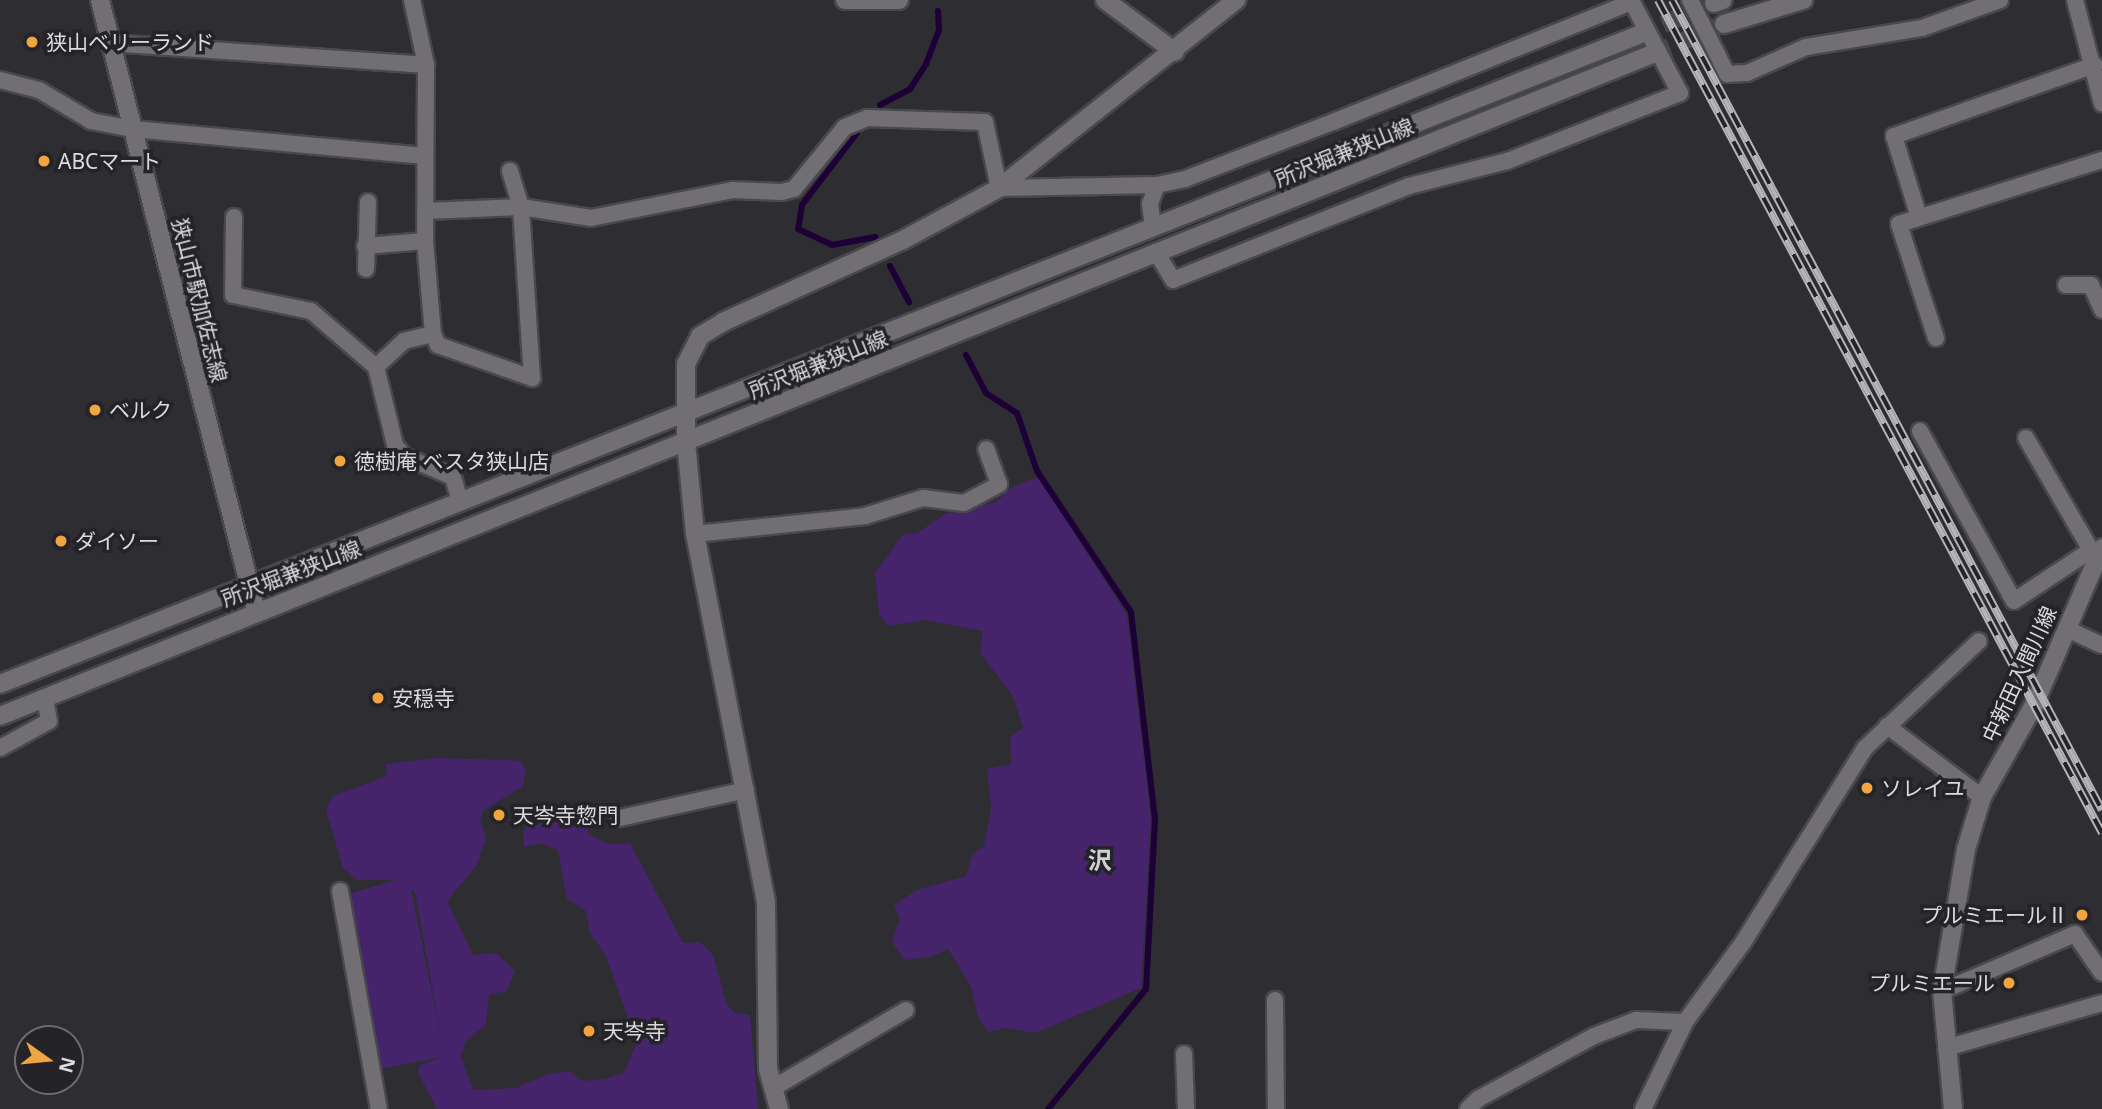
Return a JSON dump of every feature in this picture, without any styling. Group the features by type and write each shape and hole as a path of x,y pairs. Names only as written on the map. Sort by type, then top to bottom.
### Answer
{"main road":[{"name":"狭山市駅加佐志線","path":"100,0 256,611"},
{"path":"845,0 899,0"},
{"path":"1105,0 1175,52"},
{"path":"779,1109 768,1069 766,902 695,534 686,442 686,364 700,336 752,307 903,240 999,188 1175,52 1236,0"},
{"path":"1775,0 1724,24 1803,0"},
{"name":"所沢堀兼狭山線","path":"0,684 685,415 1153,226 1638,35"},
{"name":"所沢堀兼狭山線","path":"0,716 256,611 686,442 1653,54"},
{"name":"中新田入間川線","path":"1953,1109 1942,991 1956,896 1982,797 2034,705 2097,552"}],"street":[{"path":"412,0 426,65 425,241 432,334 438,345 532,378 521,207 510,171"},
{"path":"1690,0 1727,74 1747,73 1806,47 1922,28 2000,0"},
{"path":"2075,0 2095,65 2102,104"},
{"path":"425,211 521,207 591,218 732,190 782,192 794,189 845,127 867,118 985,122 999,188 1157,185 1185,179 1632,2 1680,93 1507,161 1409,186 1173,279 1156,252"},
{"path":"111,43 426,65"},
{"path":"1919,217 1894,136 2095,65"},
{"path":"0,80 39,90 91,121 133,129 425,156"},
{"path":"1936,338 1899,224 2102,160"},
{"path":"1153,226 1150,204 1157,185"},
{"path":"366,269 368,202"},
{"path":"234,217 233,295 311,311 376,367 395,445 404,456 453,477 460,502"},
{"path":"365,246 425,241"},
{"path":"2066,285 2091,285 2102,310"},
{"path":"376,367 404,341 432,334"},
{"path":"1920,431 2014,601 2097,552 2026,438"},
{"path":"695,534 865,516 923,498 964,503 999,484 986,449"},
{"path":"2067,629 2102,645"},
{"path":"1643,1109 1685,1022 1744,941 1865,748 1979,641"},
{"path":"0,748 48,721 45,699"},
{"path":"1887,726 1982,797"},
{"path":"620,818 746,790"},
{"path":"340,891 379,1109"},
{"path":"1942,991 2075,934 2102,973"},
{"path":"1275,1000 1276,1109"},
{"path":"1946,1048 2102,1003"},
{"path":"773,1088 906,1010"},
{"path":"1468,1109 1478,1099 1594,1036 1636,1020 1685,1022"},
{"path":"1184,1054 1186,1109"}],"shaded area":[{"path":"1038,477 1127,615 1151,819 1141,988 1035,1033 1007,1028 988,1032 978,1017 971,986 948,949 930,957 904,960 892,942 900,918 894,905 917,890 966,876 972,855 984,846 991,808 987,769 1011,764 1010,737 1023,728 1013,696 980,653 983,631 925,620 887,626 879,614 875,573 904,533 916,534 945,514 996,502 1011,488"},
{"path":"433,758 511,760 521,761 526,769 523,786 483,811 480,820 486,838 477,865 447,901 473,955 496,953 515,971 507,991 489,995 486,1024 466,1041 461,1056 473,1090 516,1088 549,1074 570,1071 582,1081 604,1079 624,1073 637,1042 605,954 590,933 586,911 567,899 558,850 541,843 524,847 523,831 536,814 580,807 589,814 588,834 609,844 630,843 683,943 700,942 713,955 727,1005 735,1013 750,1015 758,1109 437,1109 418,1073 419,1066 441,1057 376,1070 345,895 396,880 357,880 343,868 326,810 333,796 387,776 386,764","holes":["411,890 415,892 442,1042"]}],"waterway":[{"path":"880,105 910,89 926,64 939,30 938,11"},
{"path":"857,133 802,205 798,229 832,245 875,237"},
{"path":"890,266 909,302"},
{"path":"966,355 986,393 1017,413 1037,471 1131,612 1155,819 1146,989 1048,1109"}],"tunnel":[{"path":"1638,35 1714,3"},
{"path":"1653,54 1724,24"}],"railway":[{"path":"1658,0 2102,833"},
{"path":"1672,0 2102,810"}],"place":[{"name":"狭山ベリーランド","path":"32,42"},
{"name":"ABCマート","path":"44,161"},
{"name":"ベルク","path":"95,410"},
{"name":"徳樹庵 ベスタ狭山店","path":"340,461"},
{"name":"ダイソー","path":"61,541"},
{"name":"安穏寺","path":"378,698"},
{"name":"ソレイユ","path":"1867,788"},
{"name":"天岑寺惣門","path":"499,815"},
{"name":"プルミエールⅡ","path":"2082,915"},
{"name":"プルミエール","path":"2009,983"},
{"name":"天岑寺","path":"589,1031"}],"district":[{"name":"沢","path":"1100,860"}]}
